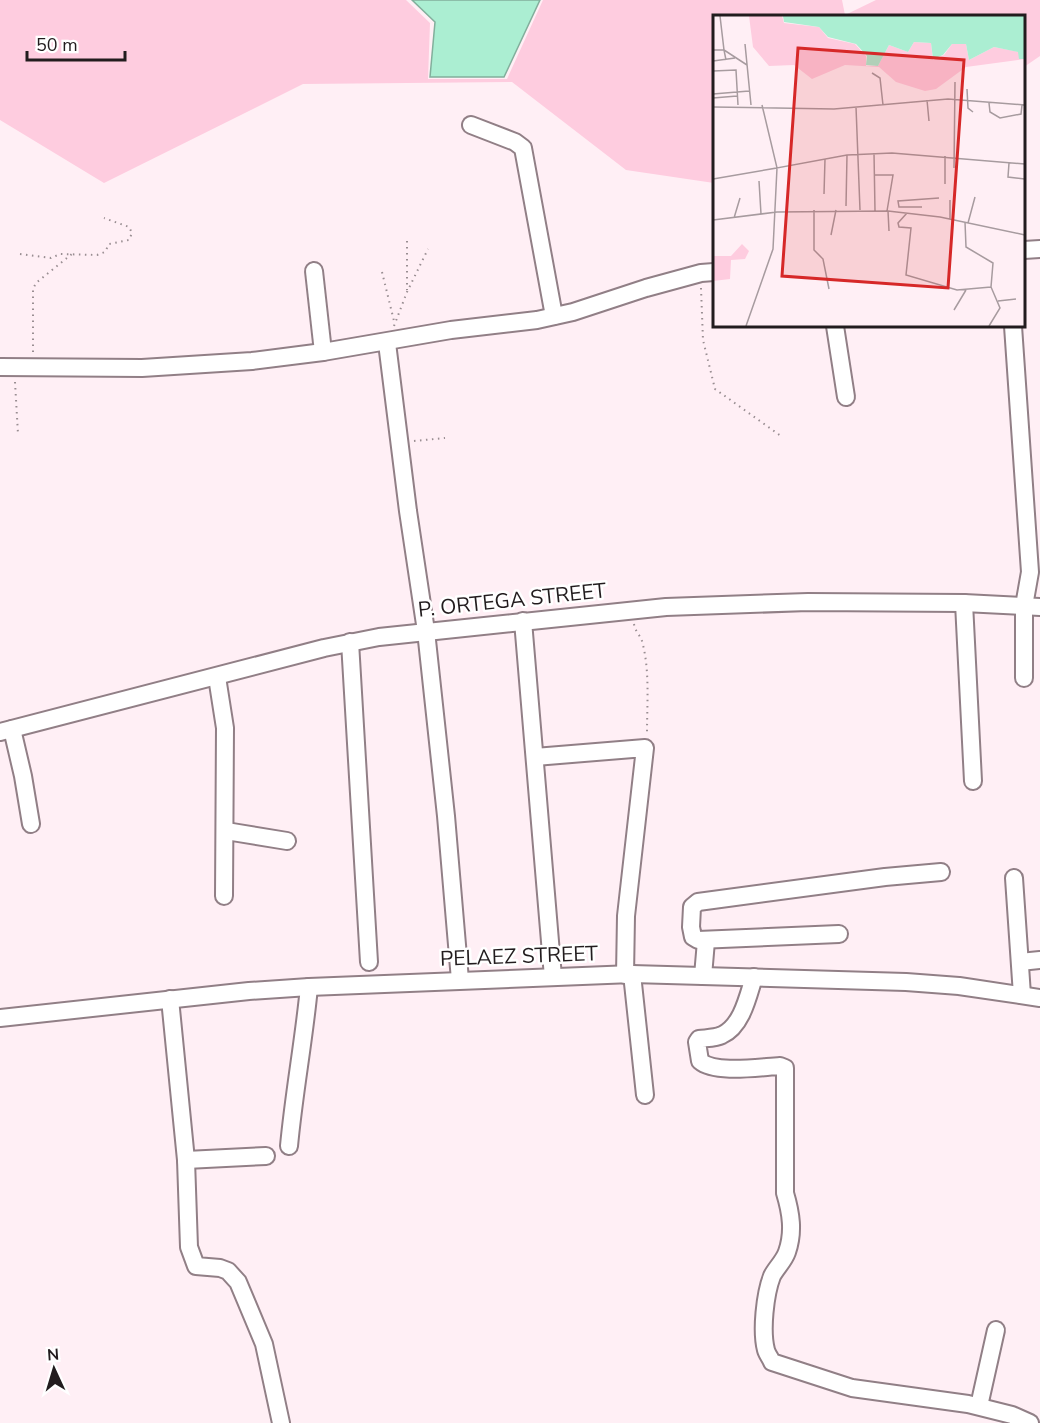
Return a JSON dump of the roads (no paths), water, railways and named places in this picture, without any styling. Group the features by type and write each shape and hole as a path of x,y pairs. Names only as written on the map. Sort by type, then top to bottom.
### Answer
{"street":[{"path":"471,125 515,142 523,148 554,316"},
{"path":"1025,250 1040,249"},
{"path":"314,271 323,352"},
{"path":"7,367 142,368 252,361 323,352 452,330 537,320 708,273"},
{"path":"835,327 846,397"},
{"path":"1013,327 1032,606 1024,678"},
{"path":"389,342 399,442 426,631 446,816 460,980"},
{"name":"P. ORTEGA STREET","path":"6,731 350,642 426,631 633,610 808,602 1032,606"},
{"path":"964,603 973,782"},
{"path":"523,621 553,977"},
{"path":"350,642 369,962"},
{"path":"217,677 225,728 224,896"},
{"path":"6,731 23,776 31,824"},
{"path":"535,757 645,748 626,916 628,975 645,1095"},
{"path":"226,831 287,841"},
{"path":"838,934 706,941 693,937 691,933 692,907 698,902 885,877 941,872"},
{"path":"1014,878 1022,995"},
{"path":"703,976 706,941"},
{"path":"1020,962 1040,960"},
{"name":"PELAEZ STREET","path":"0,1018 170,999 309,987 628,975 906,982 959,986 1040,998"},
{"path":"754,977 744,1006 729,1031 720,1037 699,1039 697,1042 700,1061 705,1065 724,1068 780,1066 785,1068 785,1193 791,1212 792,1227 787,1254 773,1275 767,1293 766,1350 772,1362 852,1388 935,1398 983,1413 1012,1415 1030,1423"},
{"path":"289,1146 294,1087 305,1030 309,987"},
{"path":"170,999 186,1160 189,1246 196,1266 212,1266 228,1271 238,1282 264,1344 281,1423"},
{"path":"186,1160 266,1156"},
{"path":"983,1413 996,1330"}]}
